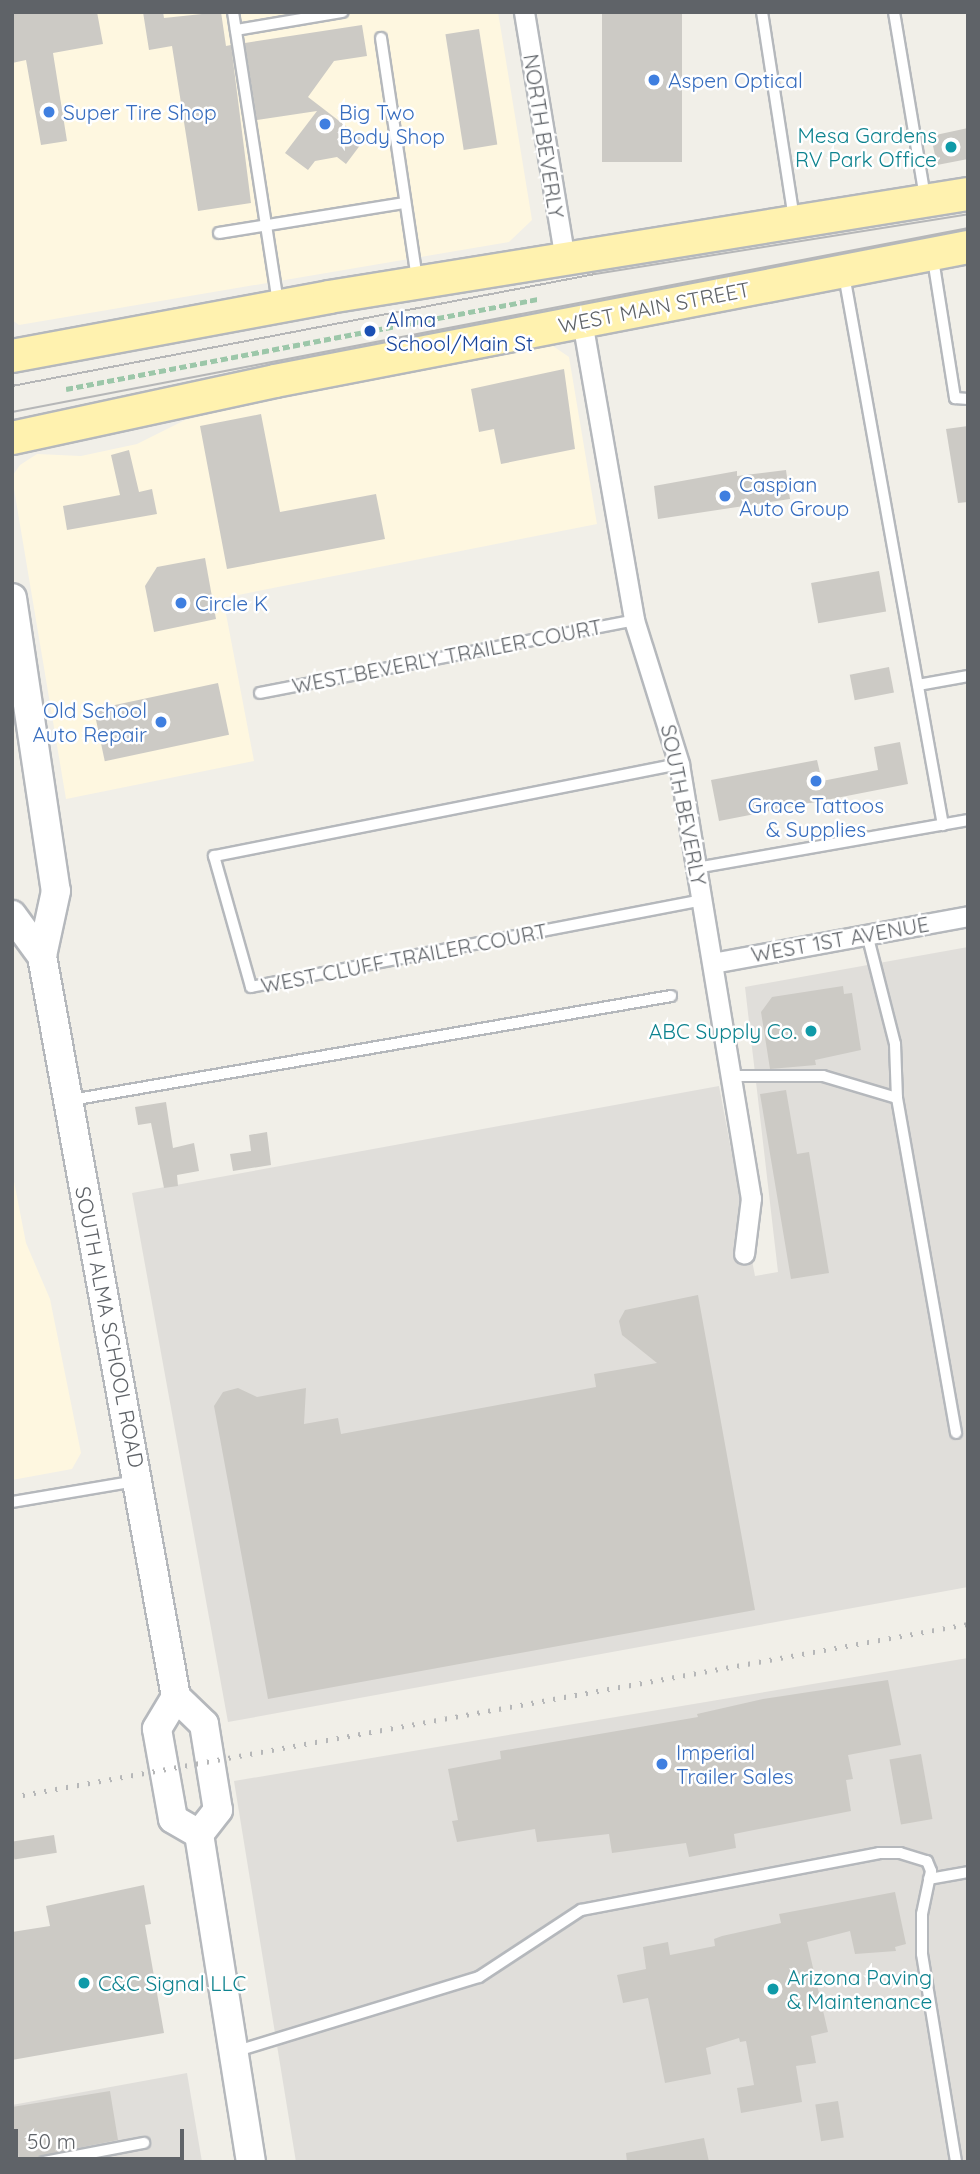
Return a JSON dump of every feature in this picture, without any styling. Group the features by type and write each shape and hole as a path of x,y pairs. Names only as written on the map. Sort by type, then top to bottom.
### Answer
{"main road":[{"path":"12,356 278,306 968,194"},
{"name":"WEST MAIN STREET","path":"12,438 582,321 968,247"},
{"name":"SOUTH ALMA SCHOOL ROAD","path":"12,598 56,891 42,956 66,1101 139,1480 176,1697"},
{"name":"SOUTH ALMA SCHOOL ROAD","path":"12,915 42,956"},
{"path":"199,1834 173,1819 157,1729 176,1697 204,1724 218,1810 199,1834 251,2162"}],"street":[{"name":"NORTH BEVERLY","path":"524,12 565,259"},
{"name":"SOUTH BEVERLY","path":"582,321 634,620 680,764 751,1198 744,1254"},
{"name":"WEST 1ST AVENUE","path":"713,963 968,916"}],"lane":[{"path":"233,12 278,306"},
{"path":"236,30 342,12"},
{"path":"762,12 795,224"},
{"path":"894,12 925,202"},
{"path":"381,38 418,283"},
{"path":"219,233 405,203"},
{"path":"932,254 954,398 968,400"},
{"path":"843,271 943,825"},
{"name":"WEST BEVERLY TRAILER COURT","path":"260,692 634,620"},
{"path":"918,685 968,676"},
{"name":"WEST CLUFF TRAILER COURT","path":"680,764 214,856 251,987 703,900"},
{"path":"696,868 968,820"},
{"path":"866,934 895,1044 897,1098 956,1433"},
{"path":"66,1101 671,996"},
{"path":"731,1076 822,1076 897,1098"},
{"path":"12,1502 139,1480"},
{"path":"234,2052 479,1977 581,1910 879,1853 927,1861 929,1879 922,1914 922,1954 956,2162"},
{"path":"929,1879 968,1872"},
{"path":"44,2162 145,2143"}],"path":[{"path":"66,389 539,299"}],"shaded area":[{"path":"12,12 498,12 532,220 509,242 19,325 12,320"},
{"path":"553,346 569,357 597,524 223,598 254,761 66,799 14,489 13,475 20,465 37,454 81,456 137,444 185,420 267,400"},
{"path":"968,947 968,1587 228,1722 132,1193 719,1086 755,1276 778,1272 745,987"},
{"path":"12,1171 26,1243 50,1299 81,1453 72,1469 12,1480"},
{"path":"968,1658 968,2162 296,2162 234,1781"},
{"path":"187,2073 202,2162 12,2162 12,2105"}],"building":[{"path":"12,12 97,12 103,44 53,53 67,141 41,145 26,60 12,63"},
{"path":"143,12 163,12 164,18 221,12 226,46 231,45 251,203 198,211 172,46 149,50"},
{"name":"Aspen Optical","path":"602,12 682,12 682,162 602,162"},
{"path":"362,25 367,56 334,61 308,97 364,140 346,164 337,157 315,161 308,170 285,153 317,111 257,120 245,43"},
{"path":"479,29 497,145 464,150 445,34"},
{"name":"Mesa Gardens RV Park Office","path":"968,128 968,159 937,165 931,136"},
{"path":"564,369 575,449 501,464 494,429 479,432 471,389"},
{"path":"261,414 280,512 376,494 385,539 227,569 200,426"},
{"path":"968,426 968,502 958,503 946,429"},
{"path":"129,450 139,492 152,489 157,514 67,530 63,506 120,495 111,455"},
{"name":"Caspian Auto Group","path":"786,470 790,499 658,519 654,486 737,471 737,476"},
{"name":"Circle K","path":"205,558 216,619 154,632 145,586 157,567"},
{"path":"879,571 886,611 818,623 811,583"},
{"path":"889,667 894,693 855,700 850,675"},
{"name":"Old School Auto Repair","path":"218,683 229,735 105,761 94,709"},
{"name":"Grace Tattoos & Supplies","path":"900,742 908,784 719,821 711,780 817,760 822,781 878,770 874,747"},
{"name":"ABC Supply Co.","path":"843,986 844,994 852,993 861,1050 815,1060 816,1065 770,1069 761,1012 772,997"},
{"path":"786,1090 797,1154 809,1152 829,1273 791,1279 760,1094"},
{"path":"166,1102 173,1148 194,1143 199,1171 177,1175 178,1186 164,1188 151,1123 138,1125 135,1107"},
{"path":"267,1132 271,1165 233,1171 230,1154 251,1151 249,1135"},
{"path":"698,1295 755,1610 268,1699 214,1406 223,1392 238,1388 257,1397 306,1388 304,1424 338,1418 341,1434 596,1387 594,1374 657,1363 622,1335 619,1321 625,1310"},
{"name":"Imperial Trailer Sales","path":"888,1680 901,1745 848,1755 853,1779 846,1780 851,1811 734,1834 736,1848 689,1857 686,1843 612,1853 609,1834 537,1842 535,1829 457,1842 452,1821 458,1820 448,1769 501,1759 500,1751 698,1717 697,1714 763,1699"},
{"path":"921,1754 932,1819 901,1825 889,1760"},
{"path":"54,1835 57,1853 14,1860 12,1842"},
{"name":"C&C Signal LLC","path":"144,1885 151,1924 145,1925 164,2033 12,2060 12,1932 50,1926 46,1906"},
{"path":"895,1892 906,1944 895,1947 896,1951 855,1954 850,1931 807,1942 828,2032 811,2036 816,2063 796,2066 802,2102 741,2113 737,2088 754,2085 746,2041 740,2042 739,2038 706,2048 711,2074 665,2083 648,1998 623,2003 617,1975 646,1969 643,1947 668,1942 670,1955 715,1946 714,1939 722,1936 781,1923 779,1914"},
{"path":"110,2091 118,2140 43,2155 37,2162 19,2162 18,2152 12,2153 12,2107"},
{"path":"838,2101 844,2138 821,2141 815,2105"},
{"path":"704,2138 709,2162 627,2162 626,2153"}],"tram line":[{"path":"12,386 595,274 968,214"},
{"path":"12,412 968,228"}],"railway":[{"path":"12,1797 968,1624"}],"place":[{"name":"Aspen Optical","path":"654,80"},
{"name":"Super Tire Shop","path":"49,112"},
{"name":"Big Two Body Shop","path":"325,124"},
{"name":"Mesa Gardens RV Park Office","path":"951,147"},
{"name":"Alma School/Main St","path":"370,331"},
{"name":"Caspian Auto Group","path":"725,496"},
{"name":"Circle K","path":"181,603"},
{"name":"Old School Auto Repair","path":"161,722"},
{"name":"Grace Tattoos & Supplies","path":"816,781"},
{"name":"ABC Supply Co.","path":"811,1031"},
{"name":"Imperial Trailer Sales","path":"662,1764"},
{"name":"C&C Signal LLC","path":"84,1983"},
{"name":"Arizona Paving & Maintenance","path":"773,1989"}]}
